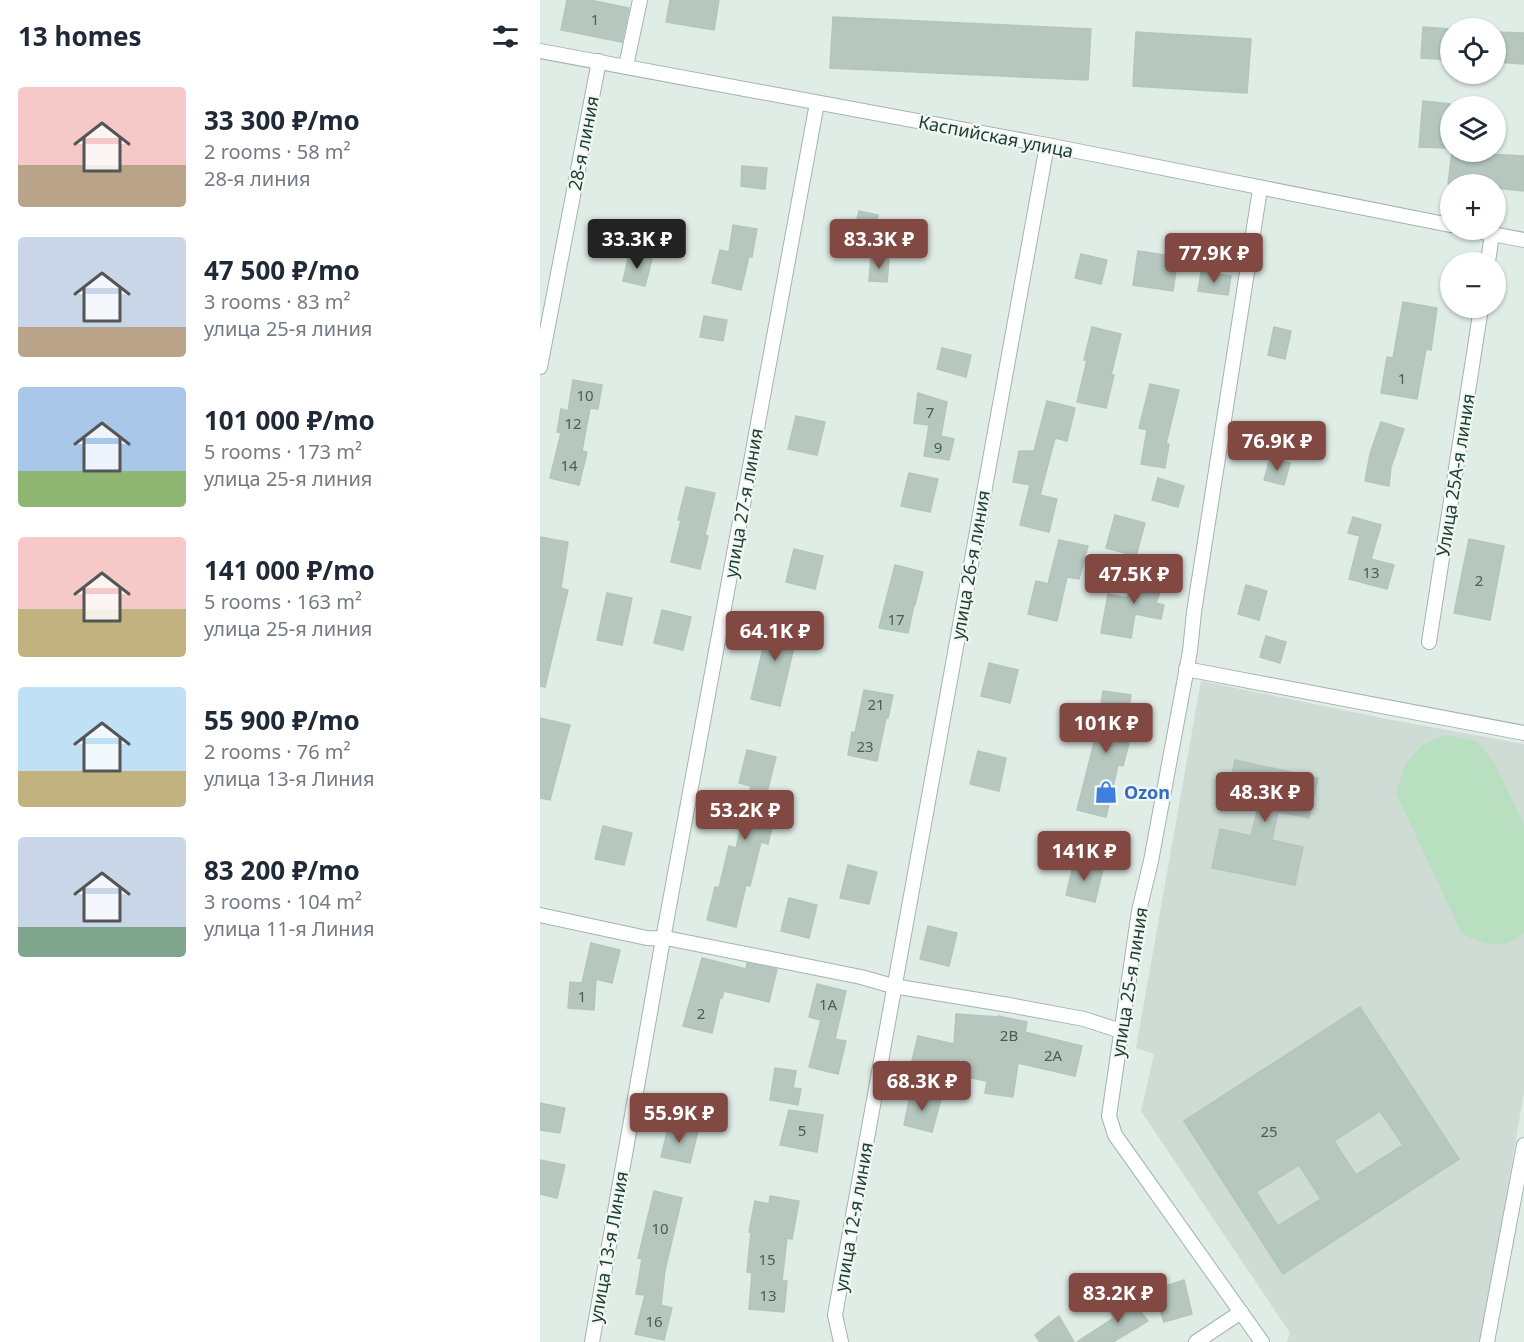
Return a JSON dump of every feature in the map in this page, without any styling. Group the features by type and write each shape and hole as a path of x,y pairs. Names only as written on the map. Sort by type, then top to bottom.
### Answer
{"street":[{"path":"626,66 640,0"},
{"name":"Каспийская улица","path":"540,51 1047,145 1440,223"},
{"name":"28-я линия","path":"540,367 599,61"},
{"name":"улица 27-я линия","path":"663,939 817,103"},
{"name":"улица 26-я линия","path":"893,986 1047,145"},
{"name":"улица 25-я линия","path":"1260,189 1186,669 1151,861 1139,911 1109,1116 1115,1135 1262,1342"},
{"path":"1506,237 1524,240"},
{"name":"Улица 25А-я линия","path":"1429,642 1479,318"},
{"path":"1186,669 1524,733"},
{"path":"540,915 647,938 663,939 861,977 893,986 1073,1017 1121,1031"},
{"name":"улица 13-я Линия","path":"592,1342 663,939"},
{"name":"улица 12-я линия","path":"840,1342 835,1315 893,986"},
{"path":"1487,1342 1524,1145"},
{"path":"1196,1342 1241,1312"}],"shaded area":[{"path":"1201,681 1524,744 1524,1092 1481,1342 1287,1342 1290,1333 1141,1111 1154,1054 1136,1048"}],"green space":[{"path":"1445,735 1476,741 1493,761 1524,824 1524,933 1508,943 1486,943 1462,934 1396,793 1406,763 1422,745"}],"building":[{"path":"567,0 590,0 629,8 622,42 561,30"},
{"path":"670,0 719,0 714,30 666,22"},
{"path":"833,17 1091,29 1088,80 830,68"},
{"path":"1423,27 1440,28 1440,59 1421,58"},
{"path":"1136,32 1251,39 1247,93 1133,86"},
{"path":"1506,32 1524,33 1524,64 1506,63"},
{"path":"1423,101 1440,103 1440,148 1419,147"},
{"path":"1506,155 1524,156 1524,191 1506,189 1506,174 1449,174 1451,162 1506,162"},
{"path":"742,166 767,168 765,189 741,186"},
{"path":"859,211 878,215 870,248 851,243"},
{"path":"733,225 757,229 752,257 749,256 741,290 712,283 720,250 729,252"},
{"path":"1138,251 1178,257 1173,291 1133,285"},
{"path":"629,254 652,259 645,286 623,281"},
{"path":"1081,254 1107,260 1101,284 1075,278"},
{"path":"871,257 889,259 887,282 869,281"},
{"path":"1201,272 1231,276 1228,295 1198,291"},
{"path":"1403,302 1437,308 1431,350 1426,349 1417,399 1381,393 1387,357 1393,358"},
{"path":"704,316 727,320 723,341 700,337"},
{"path":"1092,327 1121,334 1106,408 1077,402"},
{"path":"1274,327 1291,331 1285,359 1268,355"},
{"path":"942,348 971,355 966,377 937,369"},
{"path":"573,380 602,385 598,409 590,408 582,451 587,452 579,485 550,478 561,433 557,432 561,409 568,411"},
{"path":"1150,384 1179,390 1166,444 1169,444 1165,468 1141,464 1147,430 1139,428"},
{"path":"918,393 947,402 941,436 954,439 949,460 924,456 929,425 914,423"},
{"path":"1047,401 1075,408 1067,441 1055,438 1040,495 1057,499 1049,532 1020,525 1030,485 1013,482 1019,451 1034,451"},
{"path":"796,416 825,422 817,455 788,449"},
{"path":"1381,422 1404,429 1391,467 1389,486 1365,481 1370,454"},
{"path":"1270,458 1290,463 1284,485 1264,480"},
{"path":"909,473 938,479 930,512 901,506"},
{"path":"1158,478 1184,486 1178,507 1152,500"},
{"path":"686,487 715,493 700,569 671,562"},
{"path":"1115,515 1145,523 1136,556 1106,548"},
{"path":"1353,517 1381,525 1371,559 1394,565 1387,589 1349,579 1360,536 1348,533"},
{"path":"540,537 568,542 561,588 568,590 545,687 540,686"},
{"path":"1469,539 1504,546 1490,620 1454,613"},
{"path":"1059,540 1088,546 1079,579 1067,577 1057,621 1028,614 1036,581 1048,584"},
{"path":"794,549 823,556 815,589 786,582"},
{"path":"895,565 923,572 908,633 879,628"},
{"path":"1138,568 1165,578 1156,603 1164,605 1161,619 1135,614 1131,638 1101,633 1108,594 1127,598"},
{"path":"1246,585 1267,591 1259,620 1238,614"},
{"path":"607,593 632,598 622,645 597,640"},
{"path":"662,610 691,617 683,650 654,643"},
{"path":"770,619 799,626 780,706 751,699"},
{"path":"1266,636 1286,642 1280,663 1260,657"},
{"path":"989,663 1018,670 1010,703 981,696"},
{"path":"864,690 893,695 877,761 848,755"},
{"path":"1103,691 1131,695 1123,742 1129,743 1123,766 1118,765 1106,817 1077,810 1097,731"},
{"path":"540,718 570,725 550,800 540,798"},
{"path":"747,750 776,757 763,808 776,811 768,844 761,842 750,886 746,885 736,927 707,920 715,887 719,888 729,846 736,848 751,786 739,783"},
{"path":"978,751 1006,758 999,791 970,784"},
{"path":"1235,760 1318,778 1309,818 1278,812 1272,840 1303,847 1295,885 1212,868 1220,829 1251,836 1258,807 1227,801"},
{"path":"603,826 632,833 624,865 595,859"},
{"path":"1074,862 1103,869 1095,902 1066,895"},
{"path":"848,865 877,872 869,904 840,898"},
{"path":"789,898 817,905 809,938 781,931"},
{"path":"928,926 957,933 949,966 920,959"},
{"path":"591,943 620,950 612,983 596,979 594,1010 568,1008 570,982 582,983"},
{"path":"702,958 746,969 747,963 777,969 769,1002 724,991 720,998 712,1033 683,1026"},
{"path":"817,984 846,991 835,1039 846,1041 838,1074 809,1067 821,1020 809,1017"},
{"path":"1360,1007 1459,1159 1283,1274 1184,1121","holes":["1380,1111 1403,1145 1356,1175 1334,1141","1299,1165 1321,1199 1278,1226 1256,1192"]},
{"path":"956,1014 998,1016 1027,1022 1025,1032 1082,1046 1075,1076 1018,1063 1013,1097 985,1093 987,1081 910,1069 918,1036 954,1044"},
{"path":"775,1068 796,1071 793,1088 801,1089 798,1105 770,1100"},
{"path":"911,1092 941,1099 932,1132 904,1125"},
{"path":"540,1103 565,1108 560,1133 540,1130"},
{"path":"789,1110 823,1115 817,1152 780,1145"},
{"path":"669,1124 698,1131 690,1163 661,1157"},
{"path":"540,1160 565,1165 557,1198 540,1194"},
{"path":"654,1191 682,1198 665,1270 661,1305 672,1308 664,1340 635,1334 645,1295 636,1294 642,1259 638,1258"},
{"path":"770,1196 799,1201 792,1239 787,1238 782,1281 787,1281 784,1312 749,1309 752,1273 747,1272 751,1232 749,1232 755,1201 769,1204"},
{"path":"1184,1280 1192,1314 1164,1322 1154,1290"},
{"path":"1130,1298 1148,1321 1113,1342 1077,1342 1114,1318 1110,1311"},
{"path":"1059,1316 1074,1342 1040,1342 1035,1335"}],"place":[{"name":"Ozon","path":"1106,792"}]}
